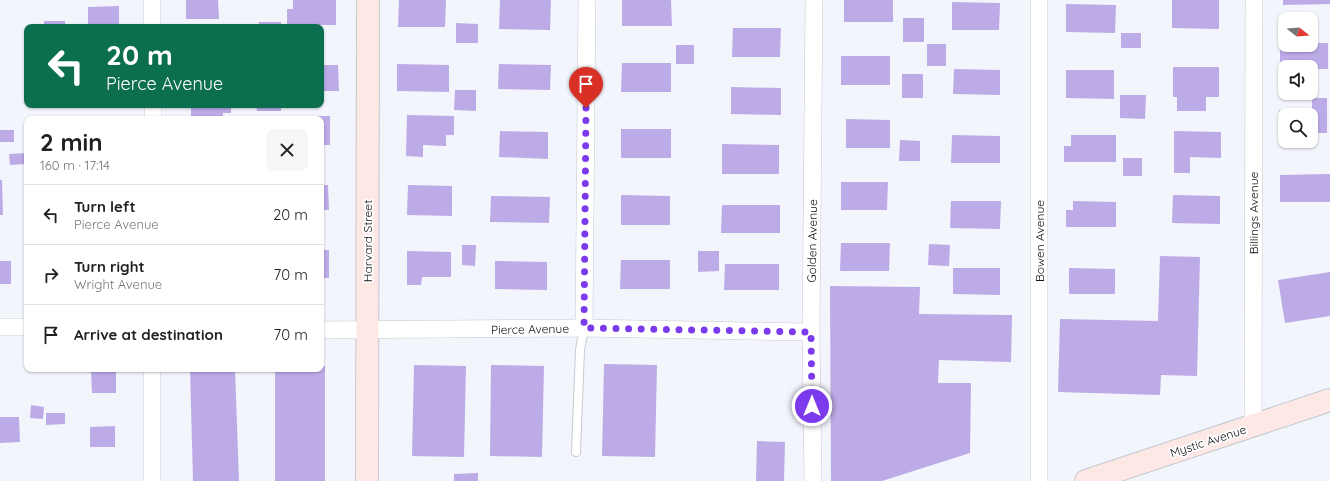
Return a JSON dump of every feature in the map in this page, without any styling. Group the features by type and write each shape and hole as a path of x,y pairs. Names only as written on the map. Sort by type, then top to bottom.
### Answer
{"main road":[{"name":"Harvard Street","path":"367,481 368,0"},
{"name":"Mystic Avenue","path":"1086,481 1330,400"}],"street":[{"path":"152,0 152,24"},
{"path":"584,328 587,0"},
{"name":"Golden Avenue","path":"813,481 811,332 814,0"},
{"name":"Bowen Avenue","path":"1039,0 1039,481"},
{"name":"Billings Avenue","path":"1253,426 1254,0"},
{"path":"0,327 24,327"},
{"name":"Pierce Avenue","path":"324,330 584,328 811,332"},
{"path":"152,372 152,481"}],"lane":[{"path":"576,452 580,358 584,328"}],"building":[{"path":"186,0 218,0 219,19 186,19"},
{"path":"293,0 336,0 336,25 287,24 287,9 293,9"},
{"path":"399,0 446,0 445,27 398,27"},
{"path":"500,0 551,0 550,30 499,29"},
{"path":"622,0 671,0 672,26 622,26"},
{"path":"844,0 893,0 893,22 844,22"},
{"path":"1172,0 1219,0 1219,29 1172,28"},
{"path":"1283,0 1330,0 1330,4 1283,5"},
{"path":"952,2 1000,3 999,30 952,30"},
{"path":"1066,4 1116,5 1115,33 1066,32"},
{"path":"119,6 119,24 88,24 88,7"},
{"path":"903,18 924,18 924,42 903,42"},
{"path":"44,21 65,21 65,24 44,24"},
{"path":"259,22 281,22 281,24 259,24"},
{"path":"456,23 478,24 478,43 456,43"},
{"path":"733,28 781,28 780,57 732,57"},
{"path":"1121,33 1141,33 1141,48 1121,48"},
{"path":"1318,43 1328,43 1328,69 1318,69 1318,60 1280,60 1280,52 1318,52"},
{"path":"927,44 946,44 946,66 927,66"},
{"path":"676,45 694,45 694,64 676,64"},
{"path":"841,56 890,56 890,85 841,85"},
{"path":"622,63 671,63 671,92 621,92"},
{"path":"397,64 449,65 449,92 397,91"},
{"path":"499,64 551,65 550,90 498,89"},
{"path":"324,65 338,65 339,91 324,91"},
{"path":"1173,67 1219,67 1219,97 1206,97 1206,111 1177,111 1177,97 1173,97"},
{"path":"954,69 1000,70 1000,95 953,94"},
{"path":"1066,70 1114,70 1114,99 1066,98"},
{"path":"902,74 923,74 923,98 902,98"},
{"path":"731,87 781,88 781,115 731,114"},
{"path":"455,90 476,90 476,111 454,110"},
{"path":"1120,95 1146,95 1145,119 1120,118"},
{"path":"1327,98 1327,133 1318,133 1318,108 1312,108 1312,100"},
{"path":"191,108 231,108 231,113 223,113 223,116 191,116"},
{"path":"256,108 281,108 281,111 257,111"},
{"path":"407,115 454,116 454,135 446,135 446,146 423,145 423,157 406,156"},
{"path":"324,116 330,116 330,145 324,145"},
{"path":"846,119 890,120 890,148 846,148"},
{"path":"621,129 671,129 671,158 621,158"},
{"path":"0,130 14,130 14,142 0,142"},
{"path":"500,131 548,132 548,159 499,157"},
{"path":"1174,131 1221,132 1221,158 1190,157 1190,173 1174,173"},
{"path":"952,135 1000,136 1000,163 951,163"},
{"path":"1071,135 1116,135 1116,162 1064,162 1064,146 1071,146"},
{"path":"900,140 920,141 920,161 899,161"},
{"path":"722,144 779,145 779,174 722,174"},
{"path":"24,153 24,164 10,165 9,154"},
{"path":"1123,158 1142,158 1142,176 1123,176"},
{"path":"1330,174 1330,202 1280,202 1280,175"},
{"path":"0,180 2,180 3,215 0,215"},
{"path":"841,182 888,182 887,210 841,210"},
{"path":"324,185 328,185 329,210 324,210"},
{"path":"408,185 452,186 452,216 407,215"},
{"path":"621,195 670,196 670,225 621,225"},
{"path":"1173,195 1220,196 1220,224 1172,223"},
{"path":"491,196 550,197 549,223 490,222"},
{"path":"951,201 1001,201 1000,229 950,228"},
{"path":"1073,201 1116,202 1116,227 1066,227 1066,210 1073,210"},
{"path":"722,205 780,205 780,233 721,233"},
{"path":"841,243 890,243 889,271 840,271"},
{"path":"929,244 950,245 949,266 928,265"},
{"path":"462,245 476,245 475,266 462,265"},
{"path":"324,250 329,250 329,278 324,278"},
{"path":"407,251 451,252 451,277 422,277 421,285 407,285"},
{"path":"698,251 719,251 719,271 698,272"},
{"path":"1160,256 1200,257 1197,376 1161,375 1160,395 1058,392 1060,319 1158,321"},
{"path":"621,260 670,260 670,289 620,289"},
{"path":"0,261 11,261 11,284 0,284"},
{"path":"495,261 547,262 547,290 495,289"},
{"path":"725,264 779,264 779,290 724,290"},
{"path":"953,268 1000,268 1000,295 953,294"},
{"path":"1069,268 1115,269 1115,294 1069,294"},
{"path":"1330,272 1330,316 1285,323 1278,280"},
{"path":"830,286 920,287 919,314 1012,315 1011,362 939,360 938,383 971,383 970,453 882,481 831,481"},
{"path":"604,364 657,365 655,457 602,456"},
{"path":"414,365 466,366 464,457 412,456"},
{"path":"491,365 544,366 542,457 490,456"},
{"path":"325,366 325,481 275,481 275,372 324,372"},
{"path":"91,372 116,372 116,393 92,393"},
{"path":"190,372 235,372 239,481 193,481"},
{"path":"31,405 44,407 43,419 30,418"},
{"path":"46,413 65,413 65,424 46,425"},
{"path":"0,417 19,417 20,442 0,443"},
{"path":"115,426 115,447 90,447 90,427"},
{"path":"757,441 785,442 784,481 756,481"},
{"path":"478,473 478,481 454,481 454,474"}],"route":[{"path":"586,108 584,328 811,332 812,406"}]}
